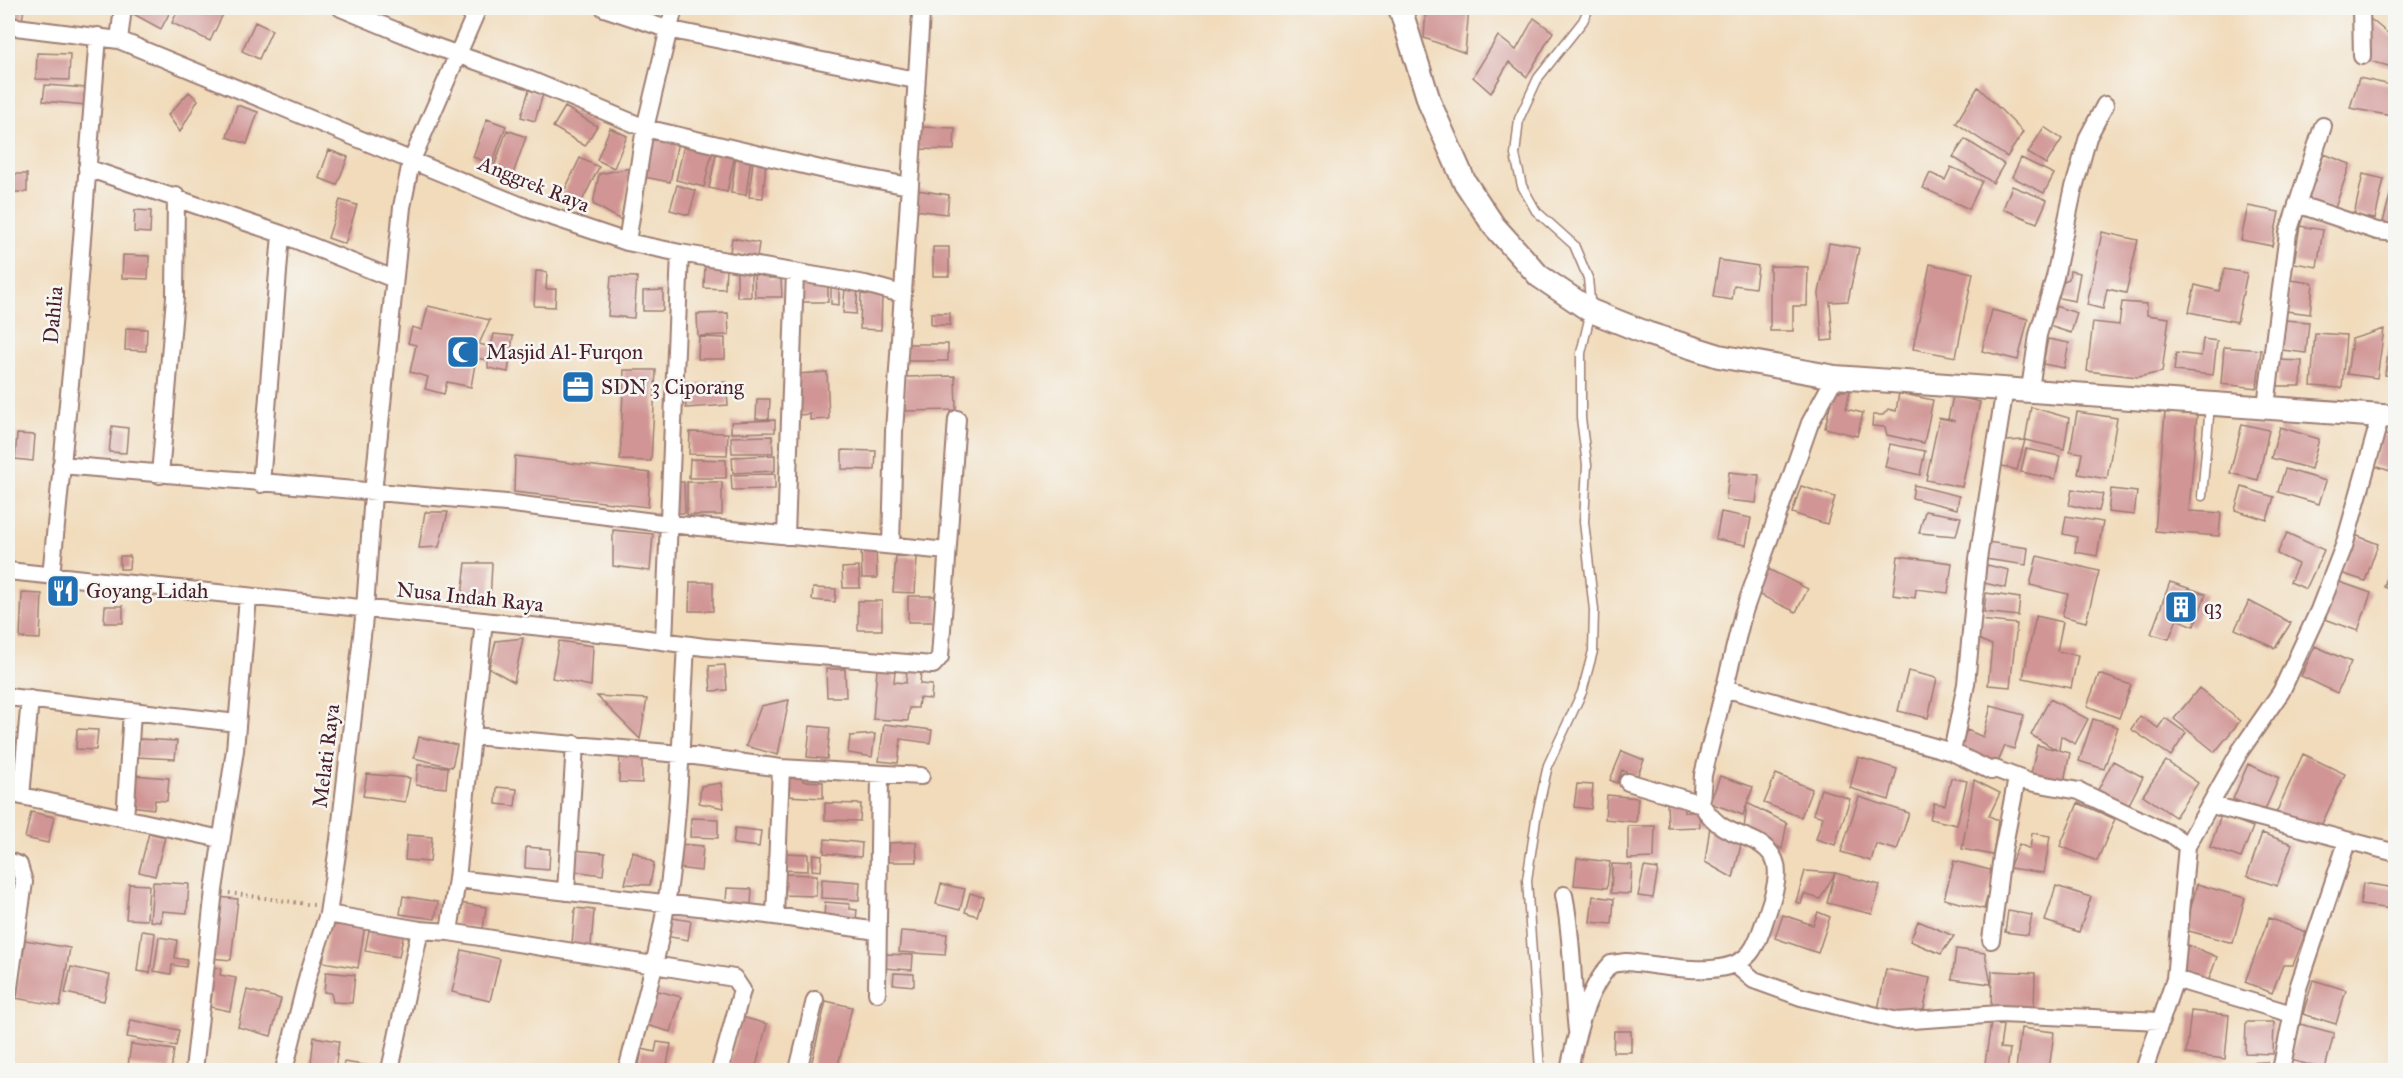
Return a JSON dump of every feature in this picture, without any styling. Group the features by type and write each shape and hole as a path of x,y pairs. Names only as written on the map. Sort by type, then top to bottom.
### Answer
{"street":[{"path":"119,40 123,8"},
{"path":"341,8 425,43 530,80 645,128 825,170 909,186"},
{"name":"Melati Raya","path":"284,1071 308,975 328,911 339,840 365,609 402,207 411,162 478,8"},
{"path":"604,8 667,29 915,80"},
{"path":"627,242 645,128 667,29 674,8"},
{"path":"1400,8 1430,104 1464,181 1494,226 1539,276 1591,311 1649,334 1719,356 1835,377 2388,416 2344,546 2319,610 2281,692 2240,751 2212,805 2187,846 2175,979 2144,1071"},
{"path":"2361,8 2362,57"},
{"path":"891,545 894,432 921,14"},
{"name":"Anggrek Raya","path":"8,26 119,40 312,118 411,162 458,178 530,209 627,242 865,284 902,294"},
{"name":"Dahlia","path":"51,576 98,36"},
{"path":"2030,389 2038,335 2055,277 2073,191 2088,137 2105,105"},
{"path":"2266,406 2288,233 2323,126"},
{"path":"87,168 176,196 282,234 394,279"},
{"path":"160,475 175,297 176,196"},
{"path":"2297,204 2366,228 2396,233"},
{"path":"261,484 282,234"},
{"path":"664,641 680,253"},
{"path":"786,536 795,272"},
{"path":"1569,1071 1577,1035 1594,989 1611,964 1626,962 1720,970 1736,965 1755,946 1773,895 1776,862 1772,855 1756,842 1723,828 1711,819 1701,804 1703,775 1743,614 1810,423 1835,377"},
{"path":"1952,753 1966,684 1978,559 2004,388"},
{"path":"61,465 261,484 506,503 669,524 947,551 957,419"},
{"name":"Nusa Indah Raya","path":"8,571 484,621 686,645 929,665 935,664 940,657 947,551"},
{"path":"194,1071 213,890 237,723 248,597"},
{"path":"449,932 457,879 484,621"},
{"path":"627,1071 654,965 666,904 680,754 686,645"},
{"path":"1724,688 1952,753 1991,771 1995,769 2017,778 2079,791 2174,836 2187,846"},
{"path":"8,697 237,723"},
{"path":"30,699 14,794 221,839"},
{"path":"125,819 132,712"},
{"path":"473,736 680,754 781,768 921,777"},
{"path":"566,892 575,744"},
{"path":"775,916 781,768"},
{"path":"877,993 880,776"},
{"path":"1991,940 2002,855 2017,778"},
{"path":"1628,783 1701,804"},
{"path":"2212,805 2396,853"},
{"path":"2281,1071 2292,1014 2312,942 2347,842"},
{"path":"8,861 19,865 24,882 8,994"},
{"path":"457,879 534,886 877,931"},
{"path":"1564,895 1571,932 1572,984 1577,1035"},
{"path":"328,911 420,930 449,932 726,976 738,981 742,990 720,1071"},
{"path":"390,1071 420,930"},
{"path":"1736,965 1754,980 1801,997 1897,1021 2000,1014 2161,1021"},
{"path":"2175,979 2292,1014"},
{"path":"798,1071 815,1000"}],"lane":[{"path":"1540,1071 1527,880 1536,819 1548,765 1582,692 1593,651 1594,610 1584,522 1587,465 1581,418 1581,353 1591,311 1588,278 1574,245 1536,211 1522,186 1515,155 1519,119 1538,78 1583,21 1589,8"},
{"path":"2202,496 2210,404"}],"path":[{"path":"213,890 328,911"}],"building":[{"path":"8,8 24,8 22,21 8,21"},
{"path":"130,8 172,8 161,29 128,11"},
{"path":"179,8 225,10 210,41 172,23"},
{"path":"1426,8 1469,8 1465,53 1424,38"},
{"path":"2368,17 2396,40 2396,68 2370,61"},
{"path":"1534,18 1553,32 1527,77 1509,62 1491,93 1473,77 1498,36 1516,50"},
{"path":"255,22 272,30 259,59 242,51"},
{"path":"37,53 70,54 69,80 36,79"},
{"path":"2359,78 2396,86 2392,116 2350,108"},
{"path":"45,85 87,88 86,105 43,101"},
{"path":"1978,87 2023,132 2007,157 1956,123"},
{"path":"529,90 543,94 535,121 521,117"},
{"path":"189,92 198,100 180,132 168,115"},
{"path":"237,105 258,112 247,144 227,137"},
{"path":"565,107 597,126 585,146 553,127"},
{"path":"487,119 506,126 492,164 473,157"},
{"path":"917,127 955,128 954,150 916,149"},
{"path":"2044,127 2062,139 2046,164 2028,153"},
{"path":"610,128 627,136 614,168 597,160"},
{"path":"507,130 526,137 512,177 493,170"},
{"path":"652,135 678,141 670,182 644,177"},
{"path":"1965,139 2004,164 1993,183 1953,157"},
{"path":"685,141 713,148 704,187 676,180"},
{"path":"329,150 348,157 337,185 319,178"},
{"path":"717,150 735,154 727,192 709,188"},
{"path":"2324,154 2350,164 2334,211 2307,202"},
{"path":"736,155 751,157 746,195 731,193"},
{"path":"580,158 599,167 579,207 561,198"},
{"path":"2021,158 2054,174 2044,193 2012,177"},
{"path":"753,160 766,161 763,198 749,197"},
{"path":"1951,167 1982,181 1969,209 1923,188 1930,173 1945,180"},
{"path":"631,168 621,220 593,204 599,174"},
{"path":"8,174 27,174 27,192 8,192"},
{"path":"2363,174 2384,179 2375,219 2354,215"},
{"path":"2393,184 2396,185 2396,225 2383,222"},
{"path":"677,185 696,191 689,215 670,210"},
{"path":"2012,186 2047,200 2037,223 2003,209"},
{"path":"917,190 949,195 947,214 915,210"},
{"path":"340,200 357,205 345,244 328,238"},
{"path":"2248,206 2279,212 2272,246 2241,240"},
{"path":"135,210 151,211 150,233 134,232"},
{"path":"2300,226 2323,230 2317,267 2294,263"},
{"path":"2102,232 2138,240 2126,293 2107,289 2103,309 2087,305"},
{"path":"732,238 759,243 757,257 730,252"},
{"path":"1829,243 1859,248 1848,301 1830,302 1833,340 1822,341 1819,293"},
{"path":"933,247 949,247 949,276 933,276"},
{"path":"123,255 149,256 148,279 122,278"},
{"path":"1719,260 1758,266 1755,288 1734,285 1732,300 1713,297"},
{"path":"1930,264 1973,273 1956,357 1913,349"},
{"path":"705,265 726,267 725,289 704,288"},
{"path":"1770,266 1808,267 1807,306 1793,306 1793,331 1770,331"},
{"path":"737,268 751,268 751,297 737,297"},
{"path":"2224,269 2247,273 2237,322 2189,312 2195,285 2219,291"},
{"path":"536,271 547,272 546,289 556,289 555,307 534,306"},
{"path":"2070,271 2080,273 2075,301 2059,298 2061,282 2069,279"},
{"path":"754,273 769,273 769,278 781,278 782,297 755,297"},
{"path":"611,276 637,277 634,318 608,316"},
{"path":"797,279 828,279 828,302 798,302"},
{"path":"2290,280 2313,283 2310,314 2286,311"},
{"path":"831,283 839,283 839,305 831,304"},
{"path":"845,288 858,289 856,314 843,313"},
{"path":"663,290 663,311 643,311 643,291"},
{"path":"861,294 882,295 881,330 860,329"},
{"path":"2122,302 2147,304 2147,315 2169,318 2162,372 2138,377 2087,371 2093,322 2119,325"},
{"name":"Masjid Al-Furqon","path":"428,306 490,320 479,344 491,347 494,334 513,336 508,372 488,368 488,360 476,358 471,387 447,382 444,394 425,389 428,377 410,372 416,345 408,343 412,327 422,330"},
{"path":"2055,306 2077,313 2071,333 2049,326"},
{"path":"1992,310 2028,319 2018,360 1982,351"},
{"path":"728,313 729,335 698,336 697,314"},
{"path":"931,313 950,313 950,325 931,325"},
{"path":"2285,320 2309,322 2306,353 2282,350"},
{"path":"126,328 147,329 146,351 125,350"},
{"path":"2384,329 2377,378 2347,374 2352,339"},
{"path":"2315,333 2346,335 2342,388 2311,386"},
{"path":"699,337 725,338 725,359 698,359"},
{"path":"2048,339 2069,343 2064,368 2043,364"},
{"path":"2203,339 2217,341 2213,375 2174,371 2176,353 2201,356"},
{"path":"906,344 948,344 948,361 906,361"},
{"path":"2224,347 2261,350 2257,388 2221,384"},
{"path":"2389,347 2396,347 2396,376 2385,375"},
{"path":"2279,360 2302,361 2301,386 2278,386"},
{"path":"624,370 656,370 651,461 620,460"},
{"path":"827,372 829,419 810,420 810,414 799,415 797,374"},
{"path":"955,376 956,410 905,411 905,377"},
{"path":"726,382 728,405 686,408 684,385"},
{"path":"1850,390 1846,409 1863,413 1857,436 1825,428 1833,392"},
{"path":"1899,393 1933,400 1924,443 1887,435 1885,427 1872,426 1873,415 1883,415 1888,409 1896,411"},
{"path":"1953,396 1980,402 1962,487 1926,480 1939,418 1955,421 1948,419"},
{"path":"757,399 770,399 769,419 756,419"},
{"path":"2031,407 2069,418 2064,449 2025,440"},
{"path":"2077,412 2117,418 2107,479 2078,474 2082,453 2070,451"},
{"path":"2165,412 2197,414 2189,511 2221,513 2219,536 2155,531"},
{"path":"775,420 775,432 731,433 731,422"},
{"path":"2242,424 2269,430 2258,480 2230,473"},
{"path":"112,426 128,428 126,453 109,452"},
{"path":"2280,427 2319,439 2311,469 2271,458"},
{"path":"690,432 728,433 727,455 689,454"},
{"path":"17,434 35,435 33,461 15,459"},
{"path":"2382,434 2396,438 2396,473 2372,465"},
{"path":"772,436 773,453 732,453 731,437"},
{"path":"2025,440 2017,470 1999,465 2006,441"},
{"path":"1890,444 1925,451 1920,475 1885,467"},
{"path":"2026,449 2060,456 2055,479 2021,472"},
{"path":"842,450 876,451 875,470 842,469"},
{"path":"775,455 775,471 733,473 732,457"},
{"path":"515,456 650,473 648,507 514,492"},
{"path":"690,459 726,460 726,478 689,478"},
{"path":"2285,469 2326,481 2319,504 2278,492"},
{"path":"1729,472 1759,475 1756,503 1726,500"},
{"path":"775,474 775,489 732,490 731,475"},
{"path":"674,482 684,482 685,513 674,513"},
{"path":"687,482 722,482 722,515 687,515"},
{"path":"1914,485 1959,496 1957,509 1912,498"},
{"path":"1801,486 1835,497 1827,524 1792,513"},
{"path":"2242,487 2274,497 2267,520 2235,510"},
{"path":"2072,489 2103,494 2099,511 2069,505"},
{"path":"2111,489 2137,492 2134,515 2108,512"},
{"path":"1925,511 1961,517 1956,536 1919,533"},
{"path":"425,512 448,512 439,547 419,548"},
{"path":"1721,512 1751,518 1746,545 1716,539"},
{"path":"2066,516 2103,522 2097,556 2075,552 2077,537 2063,534"},
{"path":"613,530 653,534 650,571 613,566"},
{"path":"2287,533 2324,550 2306,589 2290,582 2298,564 2277,554"},
{"path":"2355,535 2378,544 2365,581 2341,573"},
{"path":"1987,542 2028,548 2026,565 1985,559"},
{"path":"876,546 877,578 862,578 861,547"},
{"path":"2396,550 2396,591 2384,587"},
{"path":"120,556 130,556 129,569 120,569"},
{"path":"896,556 917,557 915,593 893,592"},
{"path":"1898,556 1952,563 1948,593 1916,589 1915,598 1893,595"},
{"path":"2037,556 2099,571 2086,622 2062,616 2068,594 2030,585"},
{"path":"466,563 492,563 490,604 461,604"},
{"path":"1987,565 2009,570 2006,588 1984,583"},
{"path":"859,567 860,588 843,588 842,568"},
{"path":"1768,569 1808,589 1796,612 1756,593"},
{"path":"2337,581 2371,593 2358,631 2325,619"},
{"path":"690,582 713,582 713,611 689,611"},
{"name":"q3","path":"2170,582 2206,594 2194,626 2177,619 2169,639 2151,634"},
{"path":"813,588 836,589 835,602 812,600"},
{"path":"22,593 42,594 40,639 20,638"},
{"path":"1986,593 2020,598 2018,616 1984,612"},
{"path":"908,596 938,596 939,622 908,622"},
{"path":"858,601 882,601 882,630 858,630"},
{"path":"2249,601 2291,623 2275,648 2235,629"},
{"path":"105,606 123,606 123,623 104,623"},
{"path":"2036,616 2063,622 2057,651 2078,655 2071,688 2023,678"},
{"path":"1980,620 2017,624 2010,687 1988,685 1992,645 1978,639"},
{"path":"523,638 514,682 489,668 496,641"},
{"path":"559,641 593,646 591,686 552,678"},
{"path":"2315,646 2351,662 2337,693 2301,676"},
{"path":"725,665 727,690 711,691 709,666"},
{"path":"877,668 895,669 894,682 906,683 907,670 921,671 920,684 932,685 931,699 919,698 918,708 909,708 908,721 873,719"},
{"path":"826,669 845,669 846,697 827,697"},
{"path":"1908,671 1937,678 1928,718 1898,711"},
{"path":"2099,674 2131,685 2119,718 2087,706"},
{"path":"2199,688 2240,721 2215,752 2174,719"},
{"path":"597,696 647,699 640,739"},
{"path":"2050,699 2088,719 2075,744 2061,736 2059,750 2070,753 2064,781 2031,774 2037,745 2057,750 2031,735"},
{"path":"789,700 778,755 746,746 761,706"},
{"path":"1991,706 2024,715 2014,749 2005,746 1995,769 1958,753 1967,730 1983,737"},
{"path":"2140,716 2158,728 2165,718 2186,733 2171,756 2131,729"},
{"path":"2093,719 2118,727 2104,769 2079,761"},
{"path":"884,724 932,730 930,743 901,739 898,763 879,761"},
{"path":"810,726 830,728 827,759 807,757"},
{"path":"77,729 98,730 96,750 76,749"},
{"path":"875,734 872,757 848,753 850,736"},
{"path":"419,737 457,745 452,767 414,758"},
{"path":"140,739 177,741 175,759 135,757"},
{"path":"620,748 642,756 642,783 619,782"},
{"path":"1622,751 1644,760 1637,777 1622,770 1617,783 1610,780"},
{"path":"2303,754 2345,774 2320,828 2272,822"},
{"path":"1858,757 1897,769 1889,800 1850,788"},
{"path":"2113,761 2143,777 2128,806 2098,790"},
{"path":"2166,761 2198,783 2175,817 2143,795"},
{"path":"2248,764 2279,778 2264,812 2233,799"},
{"path":"418,765 448,767 446,788 416,785"},
{"path":"787,773 803,773 803,781 823,782 823,798 786,796"},
{"path":"367,774 410,778 405,802 363,796"},
{"path":"1776,774 1812,789 1801,817 1764,803"},
{"path":"132,775 169,778 167,801 155,800 154,809 130,806"},
{"path":"1720,776 1753,787 1743,815 1710,803"},
{"path":"1951,778 1967,781 1957,825 1930,819 1934,803 1945,805"},
{"path":"1974,780 2000,793 1989,816 1998,820 1993,855 1962,849"},
{"path":"721,783 724,808 699,803 701,786"},
{"path":"1577,784 1593,785 1591,809 1574,807"},
{"path":"497,787 517,789 515,806 496,804"},
{"path":"1821,789 1850,799 1835,845 1816,839 1823,817 1813,814"},
{"path":"1607,795 1638,798 1636,822 1605,819"},
{"path":"1859,797 1909,813 1897,850 1876,844 1871,861 1841,852"},
{"path":"825,803 861,804 860,821 825,820"},
{"path":"1667,803 1684,803 1684,812 1699,812 1700,827 1668,828"},
{"path":"1747,803 1787,823 1782,849 1744,829"},
{"path":"2078,803 2115,819 2097,861 2060,846"},
{"path":"31,812 54,817 48,843 25,838"},
{"path":"2221,815 2253,827 2241,858 2210,847"},
{"path":"691,818 718,819 718,838 690,837"},
{"path":"1711,819 1741,845 1733,878 1705,862"},
{"path":"1628,826 1655,826 1654,858 1628,859"},
{"path":"735,828 761,831 759,847 733,844"},
{"path":"149,833 165,837 155,876 139,872"},
{"path":"2032,833 2050,836 2044,873 2009,868 2019,844 2030,849"},
{"path":"2262,833 2292,844 2277,886 2247,876"},
{"path":"407,835 432,837 430,862 405,860"},
{"path":"825,839 862,843 861,857 824,853"},
{"path":"916,842 917,862 887,862 886,843"},
{"path":"679,844 703,846 701,871 677,868"},
{"path":"526,847 550,849 549,870 525,868"},
{"path":"574,850 605,853 603,875 572,871"},
{"path":"633,851 654,863 650,885 625,884"},
{"path":"784,853 808,854 808,871 784,870"},
{"path":"813,854 822,855 821,871 812,870"},
{"path":"1577,858 1610,862 1607,888 1574,885"},
{"path":"1954,861 1994,871 1984,909 1944,899"},
{"path":"1612,864 1632,865 1630,894 1611,893"},
{"path":"1644,867 1658,869 1653,898 1638,896"},
{"path":"1805,871 1835,873 1820,899 1804,894 1801,904 1796,902"},
{"path":"1835,873 1880,885 1872,914 1827,903"},
{"path":"781,874 817,875 816,896 781,895"},
{"path":"822,879 860,882 859,900 821,898"},
{"path":"153,882 189,884 187,913 162,911 161,922 150,921"},
{"path":"2363,883 2395,888 2392,909 2360,905"},
{"path":"129,884 149,885 147,920 126,919"},
{"path":"941,884 965,889 960,910 936,904"},
{"path":"2197,884 2245,898 2233,943 2185,930"},
{"path":"2056,886 2091,897 2079,932 2045,921"},
{"path":"727,888 752,889 751,905 726,903"},
{"path":"970,893 983,897 977,916 965,912"},
{"path":"403,896 438,902 435,919 400,914"},
{"path":"1593,896 1614,899 1612,924 1590,922"},
{"path":"217,897 238,899 231,960 210,958"},
{"path":"825,902 849,904 850,909 857,910 856,919 824,917"},
{"path":"459,903 486,907 483,929 456,925"},
{"path":"575,908 594,910 591,946 572,944"},
{"path":"2008,911 2032,915 2028,935 2005,932"},
{"path":"1818,912 1830,917 1818,953 1775,938 1783,915 1813,925"},
{"path":"667,917 691,921 688,940 664,936"},
{"path":"2269,918 2306,932 2293,965 2283,965 2272,993 2245,982"},
{"path":"330,919 365,925 358,968 323,962"},
{"path":"1918,921 1954,936 1941,954 1910,941"},
{"path":"370,925 404,932 399,957 365,951"},
{"path":"142,931 155,933 150,973 137,971"},
{"path":"901,931 947,934 945,955 899,952"},
{"path":"159,937 177,940 175,958 187,960 186,967 172,965 171,974 154,971"},
{"path":"25,940 70,948 60,1006 15,998"},
{"path":"2188,945 2217,957 2208,982 2178,971"},
{"path":"1956,949 1985,953 1991,984 1952,979"},
{"path":"462,950 500,959 490,1001 452,992"},
{"path":"884,954 913,955 912,970 883,968"},
{"path":"210,966 221,969 220,975 236,978 230,1011 210,1007 212,995 205,994"},
{"path":"71,967 110,975 104,1001 65,993"},
{"path":"1886,969 1930,978 1922,1019 1878,1010"},
{"path":"1992,971 2035,973 2034,1010 1991,1008"},
{"path":"326,972 355,975 352,1003 333,1002 331,993 324,992"},
{"path":"894,973 914,974 914,986 893,984"},
{"path":"2313,980 2346,990 2336,1024 2303,1014"},
{"path":"247,990 281,999 271,1036 238,1027"},
{"path":"655,990 681,997 671,1032 646,1025"},
{"path":"826,1001 852,1007 837,1070 810,1070"},
{"path":"2191,1011 2229,1015 2225,1059 2186,1054"},
{"path":"742,1017 767,1024 755,1070 728,1070"},
{"path":"131,1020 179,1030 176,1046 127,1037"},
{"path":"2246,1022 2274,1022 2273,1054 2245,1053"},
{"path":"1991,1023 2003,1025 2000,1048 2010,1049 2007,1070 1984,1070"},
{"path":"2300,1024 2334,1033 2325,1069 2290,1060"},
{"path":"2021,1028 2054,1032 2049,1070 2016,1070"},
{"path":"1614,1031 1631,1031 1631,1052 1613,1052"},
{"path":"314,1037 339,1041 335,1070 310,1070"},
{"path":"657,1042 671,1044 666,1070 638,1070 642,1049 655,1052"},
{"path":"131,1044 174,1050 171,1070 128,1066"},
{"path":"344,1062 376,1067 376,1070 342,1070"},
{"path":"2267,1062 2268,1070 2245,1070 2244,1063"}],"place":[{"name":"Masjid Al-Furqon","path":"463,352"},
{"name":"SDN 3 Ciporang","path":"578,387"},
{"name":"Goyang Lidah","path":"63,591"},
{"name":"q3","path":"2181,607"}]}
